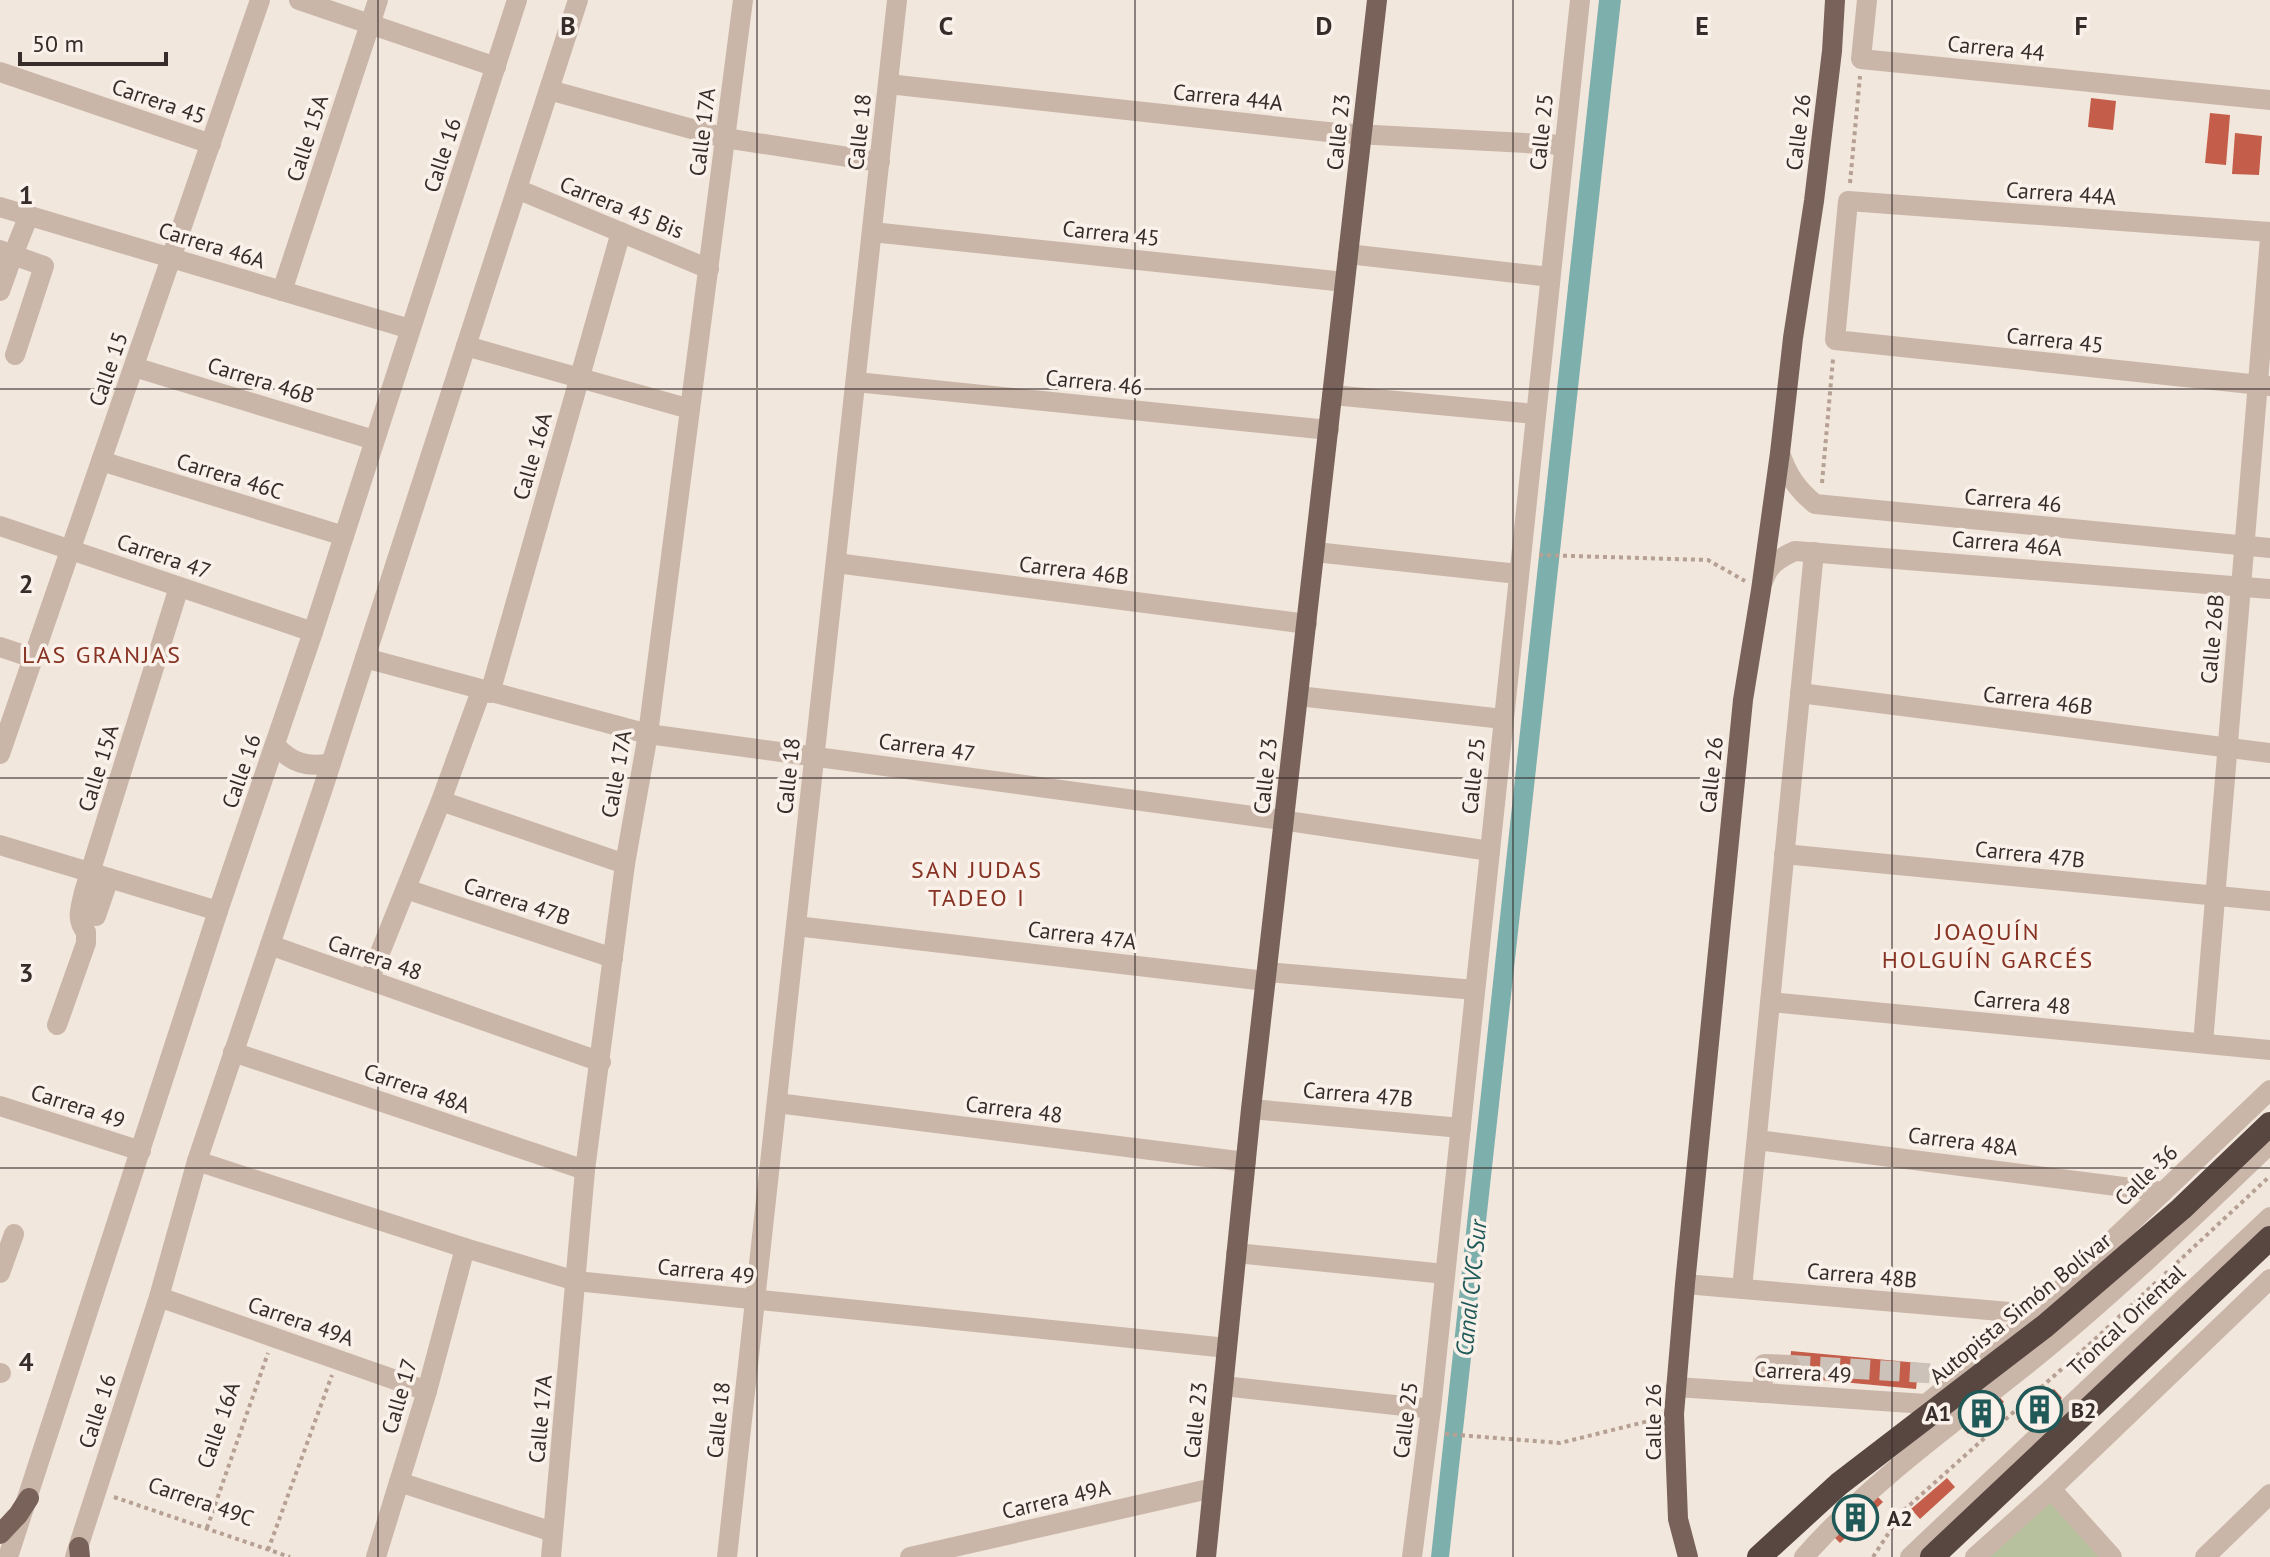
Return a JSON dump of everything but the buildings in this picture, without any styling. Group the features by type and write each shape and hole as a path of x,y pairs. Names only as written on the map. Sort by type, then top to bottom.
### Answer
{"highway":[{"name":"Autopista Simón Bolívar","path":"1759,1557 1839,1484 2045,1326 2181,1209 2270,1124"},
{"path":"1932,1557 2270,1238"}],"main road":[{"name":"Calle 23","path":"1206,1557 1251,1109 1377,0"},
{"name":"Calle 26","path":"1688,1557 1678,1519 1674,1414 1685,1284 1743,700 1761,590 1831,66 1835,0"},
{"path":"0,1534 29,1498"}],"street":[{"path":"299,0 496,67"},
{"name":"Calle 15A","path":"282,291 378,0"},
{"name":"Calle 16","path":"8,1557 218,911 313,632 517,0"},
{"name":"Calle 16","path":"78,1554 159,1297 197,1161 323,788 578,0"},
{"name":"Calle 17A","path":"551,1557 585,1170 625,864 648,734 743,0"},
{"name":"Calle 18","path":"727,1557 897,0"},
{"name":"Calle 25","path":"1412,1557 1431,1409 1580,0"},
{"path":"1861,59 1867,0"},
{"name":"Calle 15","path":"0,754 211,144 256,1"},
{"name":"Carrera 44","path":"1861,59 2270,100"},
{"name":"Carrera 45","path":"0,72 211,144"},
{"name":"Carrera 44A","path":"888,84 1362,134 1563,145"},
{"path":"549,90 725,138 880,162"},
{"name":"Carrera 45 Bis","path":"517,189 709,269"},
{"path":"1835,340 1848,201"},
{"name":"Carrera 44A","path":"1848,201 2270,235"},
{"name":"Carrera 46A","path":"0,207 410,329"},
{"path":"0,291 7,253 29,215"},
{"name":"Calle 16A","path":"369,980 485,692 621,232"},
{"name":"Carrera 45","path":"872,232 1345,282"},
{"name":"Calle 26B","path":"2203,1043 2240,586 2263,386 2270,235"},
{"path":"7,253 44,266 15,355"},
{"path":"1348,254 1550,277"},
{"name":"Carrera 45","path":"1835,340 2263,386"},
{"path":"466,346 690,409"},
{"name":"Carrera 46B","path":"134,367 374,440"},
{"name":"Carrera 46","path":"856,382 1329,430"},
{"path":"1332,395 1535,414"},
{"name":"Carrera 46","path":"1780,453 1796,489 1815,504 2270,548"},
{"name":"Carrera 46C","path":"101,461 344,536"},
{"name":"Carrera 47","path":"0,526 313,632"},
{"name":"Carrera 46A","path":"1761,590 1766,572 1778,558 1795,551 2270,589"},
{"path":"1315,552 1518,574"},
{"path":"1742,1289 1814,552"},
{"name":"Carrera 46B","path":"836,563 1307,624"},
{"name":"Calle 15A","path":"100,875 179,587"},
{"path":"0,647 33,658"},
{"name":"Carrera 47","path":"365,658 648,734 1490,851"},
{"name":"Carrera 46B","path":"1800,693 2270,753"},
{"path":"1298,696 1503,719"},
{"path":"275,745 286,757 300,764 316,766 331,763"},
{"path":"266,770 297,771 323,788"},
{"path":"441,801 625,864"},
{"path":"0,845 218,911"},
{"name":"Carrera 47B","path":"1784,854 2270,901"},
{"path":"96,916 100,875"},
{"path":"57,1025 86,943 86,932 80,924 79,915 100,875"},
{"name":"Carrera 47B","path":"406,889 613,958"},
{"name":"Carrera 47A","path":"796,926 1267,977 1475,990"},
{"name":"Carrera 48","path":"270,945 601,1062"},
{"name":"Carrera 48","path":"1770,1002 2270,1050"},
{"name":"Carrera 48A","path":"233,1052 585,1170"},
{"name":"Calle 36","path":"1839,1484 1926,1404 2035,1314 2270,1090"},
{"name":"Carrera 48","path":"777,1103 1246,1162"},
{"name":"Carrera 49","path":"0,1106 141,1151"},
{"name":"Carrera 47B","path":"1251,1109 1461,1128"},
{"name":"Carrera 48A","path":"1757,1140 2163,1192"},
{"name":"Troncal Oriental","path":"1804,1557 1872,1490 2033,1359 2192,1219 2270,1144"},
{"name":"Carrera 49","path":"197,1161 576,1281 1227,1348"},
{"name":"Troncal Oriental","path":"1910,1557 2270,1217"},
{"path":"0,1273 14,1234"},
{"name":"Calle 17","path":"376,1557 427,1391 465,1248"},
{"path":"1236,1253 1445,1274"},
{"name":"Carrera 48B","path":"1685,1284 2035,1314"},
{"path":"1975,1557 2268,1285"},
{"name":"Carrera 49A","path":"159,1297 427,1391"},
{"path":"1762,1393 1764,1364 1790,1365"},
{"path":"1223,1386 1431,1409"},
{"name":"Carrera 49","path":"1676,1387 1926,1404"},
{"path":"399,1482 553,1532"},
{"name":"Carrera 49A","path":"910,1557 938,1554 1213,1488"},
{"path":"2051,1489 2112,1557"},
{"path":"2205,1557 2270,1494"}],"path":[{"path":"1848,201 1861,59"},
{"path":"1822,483 1835,340"},
{"path":"1528,554 1708,560 1761,590"},
{"path":"1873,1557 1903,1511 2093,1341 2270,1176"},
{"name":"Calle 16A","path":"207,1528 274,1337"},
{"path":"268,1550 338,1360"},
{"path":"1440,1434 1560,1443 1674,1414"},
{"name":"Carrera 49C","path":"97,1490 290,1557"}],"green space":[{"path":"2051,1489 2111,1557 1975,1557"}],"water":[{"name":"Canal CVC Sur","path":"1599,0 1621,0 1449,1557 1431,1557"}],"tunnel":[{"path":"1790,1365 1959,1375"}],"place":[{"name":"B2","path":"2040,1410"},
{"name":"A1","path":"1982,1413"},
{"name":"A2","path":"1856,1518"}],"district":[{"name":"LAS GRANJAS","path":"102,654"},
{"name":"SAN JUDAS TADEO I","path":"977,883"},
{"name":"JOAQUÍN HOLGUÍN GARCÉS","path":"1988,945"}]}
